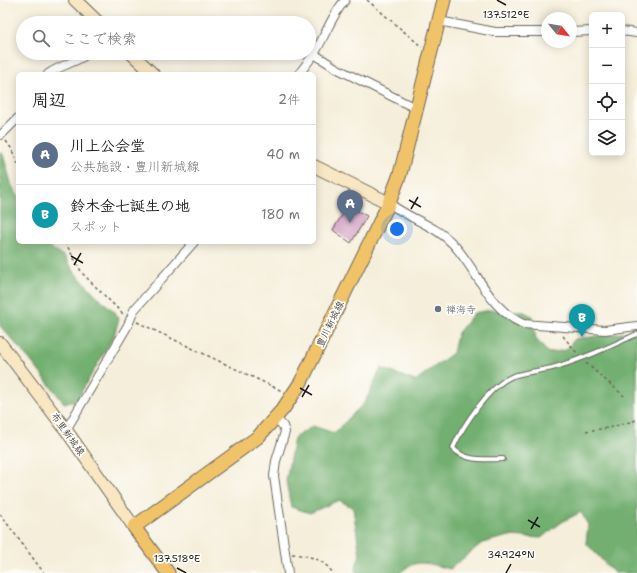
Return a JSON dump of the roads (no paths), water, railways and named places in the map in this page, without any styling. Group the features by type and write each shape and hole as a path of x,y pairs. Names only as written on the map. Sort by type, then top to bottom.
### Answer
{"main road":[{"path":"75,0 92,16"},
{"name":"豊川新城線","path":"134,526 258,437 276,418 292,397 322,340 389,202 400,174 444,0"},
{"path":"138,60 151,72"},
{"path":"316,167 389,202"},
{"name":"布里新城線","path":"0,343 66,430 134,526"},
{"path":"134,526 168,573"}],"street":[{"path":"316,51 322,42 334,13 345,0"},
{"path":"438,21 495,32 541,32"},
{"path":"577,32 589,31"},
{"path":"625,31 637,32"},
{"path":"316,55 336,68 417,109"},
{"path":"51,72 77,60"},
{"path":"300,72 310,60"},
{"path":"1,135 16,120"},
{"path":"389,202 398,209 427,224 453,244 495,304 513,320 523,324 605,330 637,326"},
{"path":"66,430 120,338 134,310 192,244"},
{"path":"276,418 283,426 285,432 276,461 274,476 288,573"}],"lane":[{"path":"503,459 478,459 459,455 453,448 459,434 496,387 513,376 552,368 581,358 637,334"}],"place":[{"name":"川上公会堂","path":"350,223"},
{"name":"禅海寺","path":"438,309"},
{"name":"鈴木金七誕生の地","path":"582,337"}]}
